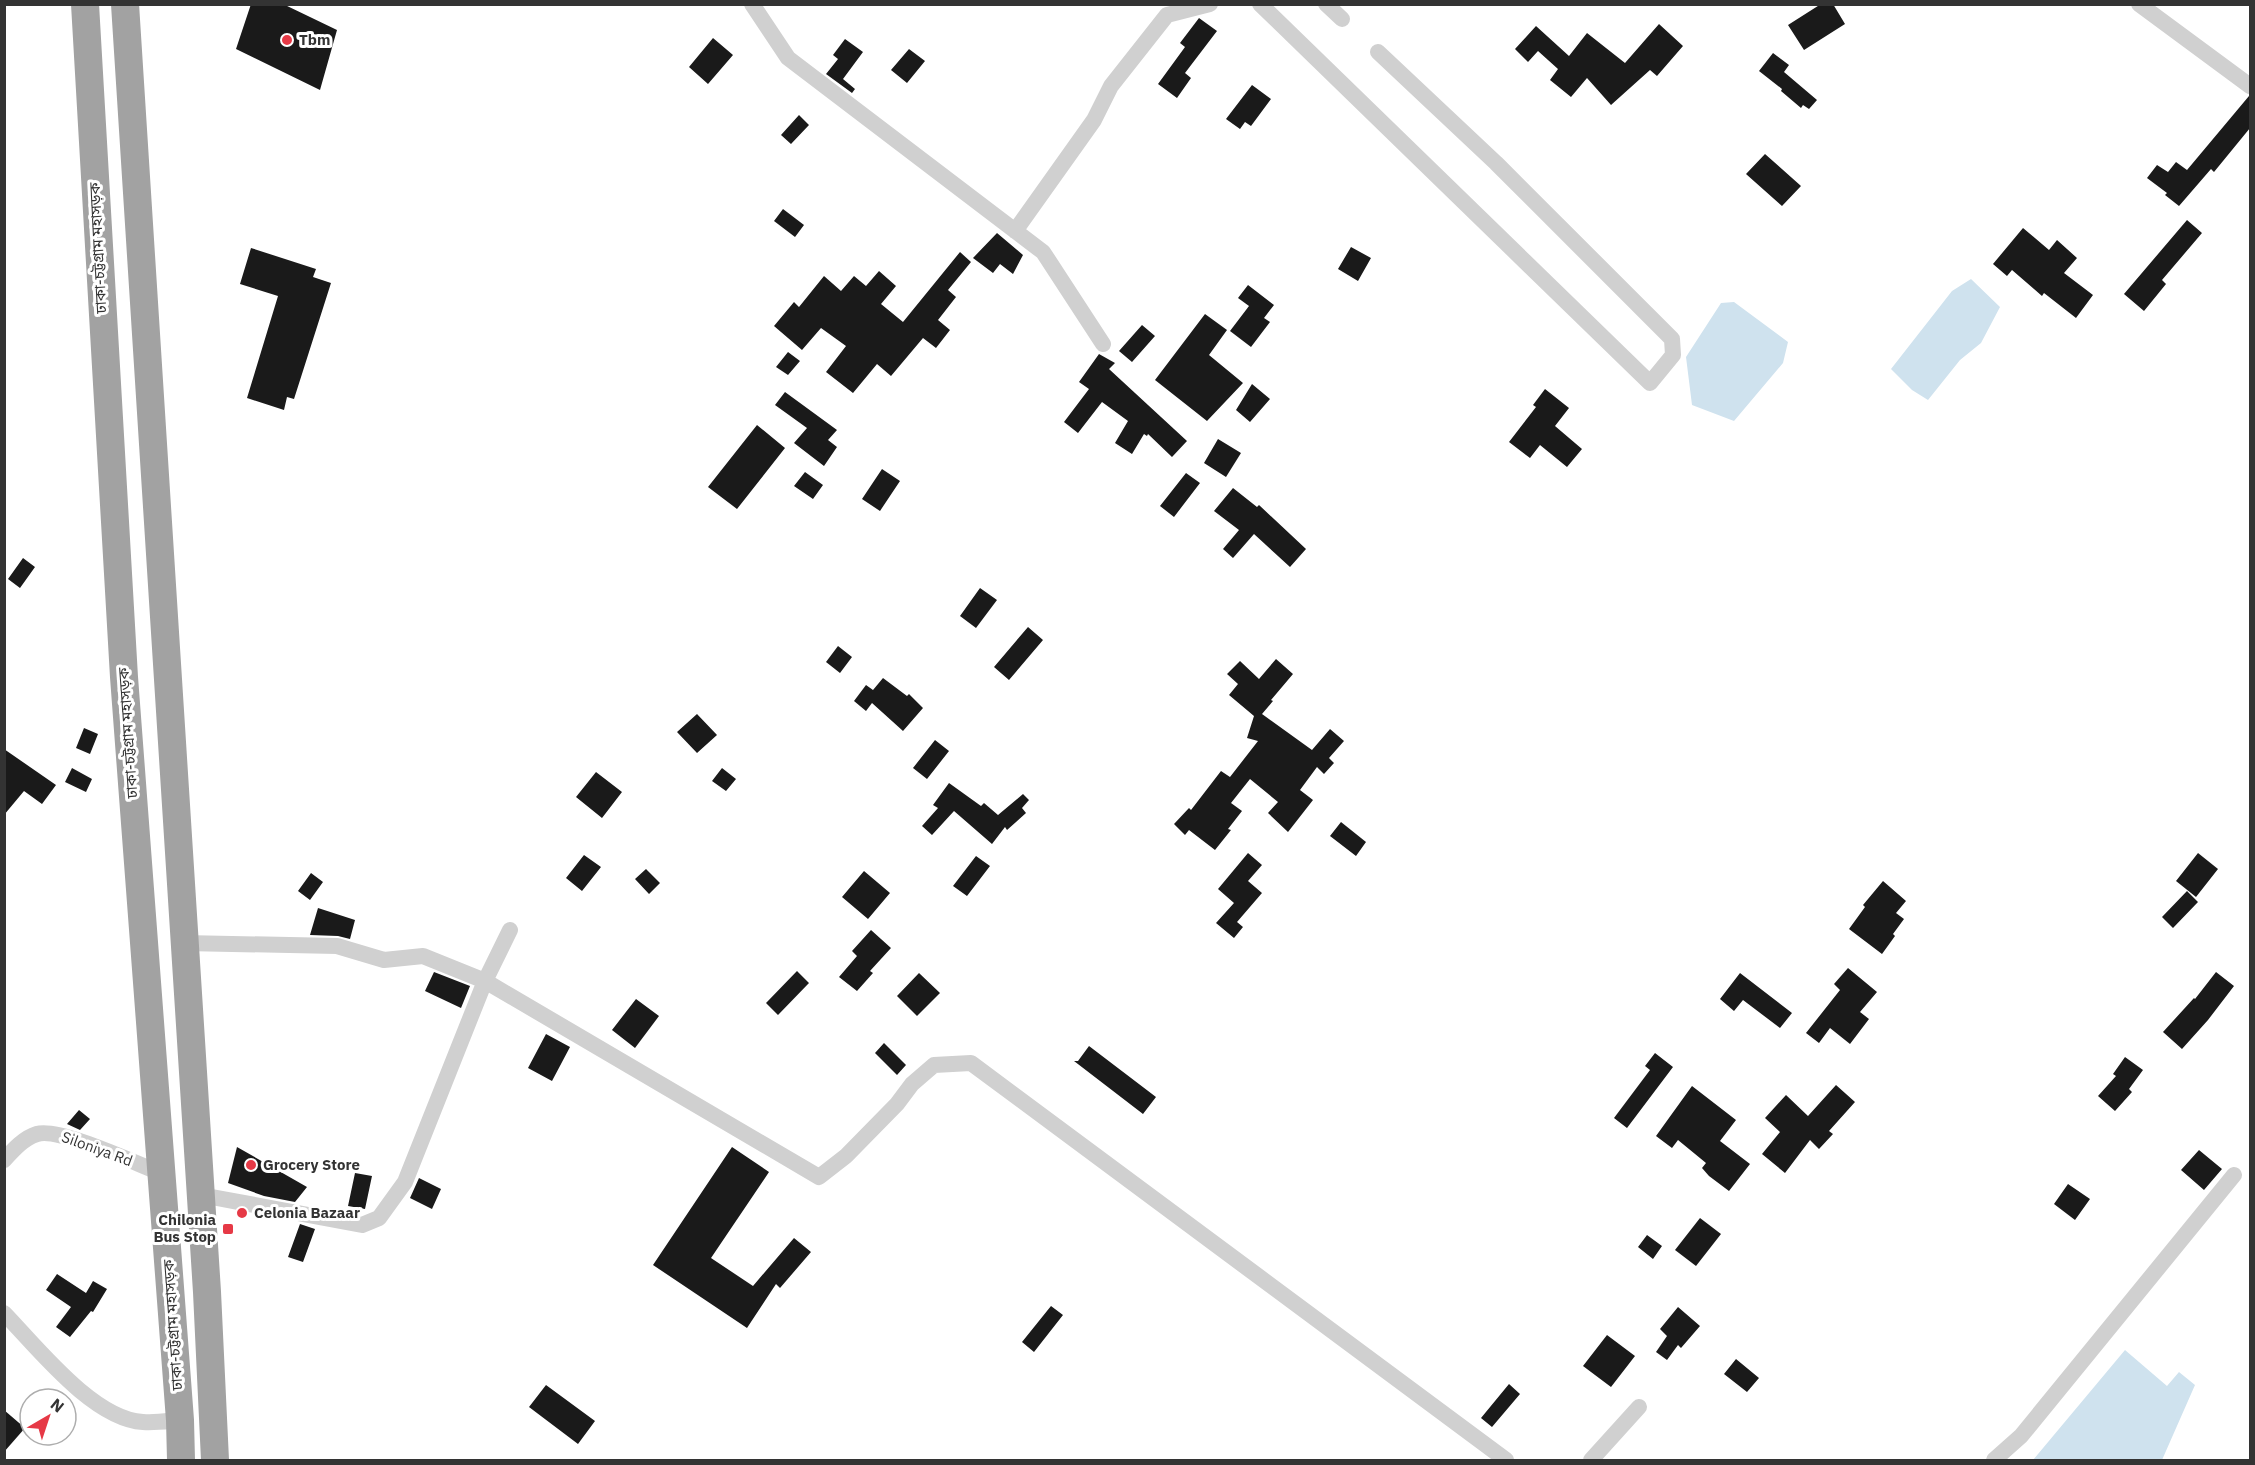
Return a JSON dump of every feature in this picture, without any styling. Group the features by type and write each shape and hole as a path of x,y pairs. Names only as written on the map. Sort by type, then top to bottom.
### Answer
{"highway":[{"name":"ঢাকা-চট্টগ্রাম মহাসড়ক","path":"85,4 124,678 180,1420 181,1461"},
{"path":"125,4 201,1195 215,1461"},
{"path":"111,455 120,467 134,470 148,463 153,450"},
{"path":"114,510 117,496 122,491 136,487 154,498 157,510"}],"street":[{"path":"752,4 788,58 1043,252 1103,344"},
{"path":"1015,231 1094,120 1111,86 1162,10 1210,4"},
{"path":"1260,4 1650,383 1673,355 1672,339 1512,179 1378,52"},
{"path":"1326,4 1342,19"},
{"path":"2139,4 2250,86"},
{"path":"201,1195 362,1225 379,1218 405,1182 485,981 510,930"},
{"path":"184,943 337,946 384,960 423,956 485,981 819,1177 846,1156 897,1104 912,1084 934,1065 971,1063 1506,1461"},
{"name":"Siloniya Rd","path":"4,1160 22,1142 39,1133 61,1134 161,1173"},
{"path":"1994,1461 2021,1436 2234,1175"},
{"path":"4,1313 70,1383 114,1415 143,1422 180,1420"},
{"path":"1591,1461 1639,1407"}],"water":[{"path":"1971,279 2000,307 1981,343 1960,360 1928,400 1912,390 1891,369 1952,291"},
{"path":"1734,302 1788,342 1783,363 1734,421 1692,405 1686,357 1721,303"},
{"path":"2125,1350 2167,1386 2179,1372 2195,1385 2162,1460 2033,1460"}],"building":[{"name":"Tbm","path":"251,4 283,4 337,30 320,90 236,49"},
{"path":"1821,4 1833,4 1845,24 1804,50 1788,25"},
{"path":"1199,18 1217,31 1185,73 1191,78 1177,98 1158,84 1185,47 1180,43"},
{"path":"1659,24 1683,46 1657,76 1650,70 1611,105 1587,78 1571,97 1550,80 1558,69 1538,51 1528,62 1515,49 1536,26 1569,56 1587,33 1625,63"},
{"path":"713,38 733,55 708,84 689,67"},
{"path":"845,39 863,52 843,79 855,89 852,93 826,74 838,59 833,55"},
{"path":"909,49 925,61 907,83 891,70"},
{"path":"1773,53 1789,65 1784,72 1817,100 1809,109 1803,105 1801,108 1759,71"},
{"path":"1252,85 1271,99 1251,126 1245,122 1240,129 1226,119"},
{"path":"2249,96 2250,128 2214,172 2211,169 2179,206 2165,195 2167,193 2147,178 2157,165 2168,172 2176,162 2187,170"},
{"path":"799,115 809,125 791,144 781,135"},
{"path":"1765,154 1801,186 1782,206 1746,174"},
{"path":"783,209 804,225 795,237 774,221"},
{"path":"2187,220 2202,233 2162,280 2166,284 2144,311 2124,294"},
{"path":"2023,228 2049,250 2057,240 2077,258 2064,273 2093,295 2076,318 2044,293 2042,296 2012,270 2007,276 1993,264"},
{"path":"997,233 1023,255 1013,274 1000,264 993,273 973,258"},
{"path":"1351,247 1371,258 1358,281 1338,269"},
{"path":"251,248 316,269 313,277 331,283 294,399 287,397 284,410 247,398 278,296 240,284"},
{"path":"960,252 971,262 948,290 956,297 938,320 950,330 936,348 923,338 891,376 877,364 853,393 826,372 846,346 821,328 802,350 774,326 794,302 799,307 824,276 841,291 854,276 866,286 879,271 896,286 881,304 903,322"},
{"path":"1248,285 1274,305 1264,318 1270,322 1251,347 1230,331 1249,306 1238,298"},
{"path":"1205,314 1227,330 1209,355 1243,383 1207,421 1155,380"},
{"path":"1142,325 1155,336 1132,362 1119,351"},
{"path":"788,352 800,361 788,375 776,367"},
{"path":"1099,354 1115,363 1109,369 1187,441 1172,457 1148,434 1147,436 1144,434 1132,454 1115,443 1128,421 1102,402 1078,433 1064,422 1089,389 1079,382"},
{"path":"1252,384 1270,399 1250,422 1236,410"},
{"path":"1545,389 1569,408 1555,426 1582,449 1567,467 1540,445 1530,458 1509,442 1536,407 1533,405"},
{"path":"785,392 837,430 828,440 837,447 824,466 794,443 807,428 775,405"},
{"path":"757,425 785,448 737,509 708,487"},
{"path":"1218,439 1241,453 1226,477 1204,463"},
{"path":"882,469 900,481 880,511 862,499"},
{"path":"805,472 823,485 813,499 794,486"},
{"path":"1186,473 1200,483 1174,517 1160,506"},
{"path":"1233,488 1257,507 1259,505 1306,549 1290,567 1254,534 1233,558 1223,549 1239,530 1214,511"},
{"path":"23,558 35,567 20,588 8,579"},
{"path":"980,588 997,600 976,628 960,616"},
{"path":"1028,627 1043,640 1009,680 994,667"},
{"path":"838,646 852,657 840,673 826,662"},
{"path":"1276,659 1293,674 1262,714 1312,750 1330,729 1344,741 1329,758 1334,763 1324,774 1317,767 1300,790 1313,800 1288,832 1268,813 1278,802 1250,779 1231,803 1242,811 1215,850 1189,830 1185,835 1174,824 1189,808 1191,810 1221,771 1230,777 1258,741 1247,738 1254,716 1229,695 1238,684 1227,674 1240,661 1259,679"},
{"path":"883,678 907,696 909,694 923,708 903,731 872,703 866,711 854,701 866,685 873,690"},
{"path":"697,714 717,735 697,753 677,732"},
{"path":"84,728 98,734 90,754 76,748"},
{"path":"935,740 949,751 927,779 913,768"},
{"path":"4,749 56,785 42,804 24,791 4,815"},
{"path":"72,768 92,779 86,792 65,782"},
{"path":"722,768 736,779 726,791 712,781"},
{"path":"596,772 622,792 602,818 576,797"},
{"path":"949,783 981,806 984,803 998,815 1023,794 1029,800 1022,808 1026,813 1007,830 1005,827 992,844 954,811 932,835 922,826 938,808 933,805"},
{"path":"1341,822 1366,842 1356,856 1330,836"},
{"path":"1248,853 1262,865 1248,881 1262,893 1237,922 1243,927 1234,938 1216,923 1234,903 1218,889"},
{"path":"2198,853 2218,869 2196,897 2176,881"},
{"path":"584,855 601,867 582,891 566,878"},
{"path":"976,856 990,866 967,896 953,886"},
{"path":"646,869 660,883 649,894 635,879"},
{"path":"864,871 890,893 868,919 842,897"},
{"path":"311,873 323,882 310,900 298,891"},
{"path":"1883,881 1906,901 1896,913 1904,919 1882,954 1849,929 1865,907 1863,905"},
{"path":"2187,891 2198,902 2173,928 2162,917"},
{"path":"318,908 355,920 350,939 310,935"},
{"path":"871,930 891,948 870,971 873,973 857,991 839,977 857,956 852,951"},
{"path":"1848,968 1877,992 1860,1012 1869,1019 1850,1044 1830,1028 1819,1043 1806,1033 1840,990 1834,984"},
{"path":"797,971 809,983 778,1015 766,1003"},
{"path":"434,972 470,986 461,1008 425,991"},
{"path":"2216,972 2234,986 2182,1049 2163,1032 2195,999"},
{"path":"919,973 940,993 917,1016 897,996"},
{"path":"1740,973 1792,1013 1780,1028 1743,1000 1734,1011 1720,999"},
{"path":"636,999 659,1016 635,1048 612,1030"},
{"path":"546,1034 570,1047 552,1081 528,1068"},
{"path":"884,1043 906,1065 897,1075 875,1053"},
{"path":"1089,1046 1156,1097 1143,1114 1074,1061 1078,1061"},
{"path":"1655,1053 1673,1067 1627,1128 1614,1118 1650,1070 1645,1066"},
{"path":"2125,1057 2143,1070 2129,1089 2132,1092 2115,1111 2098,1096 2116,1076 2113,1074"},
{"path":"1836,1085 1855,1102 1829,1131 1833,1134 1819,1149 1810,1140 1785,1173 1762,1154 1780,1132 1765,1118 1786,1095 1808,1116"},
{"path":"1692,1086 1736,1120 1720,1141 1750,1164 1729,1191 1702,1168 1706,1163 1678,1140 1672,1148 1656,1136"},
{"path":"79,1110 90,1119 80,1130 67,1124"},
{"name":"Grocery Store","path":"237,1147 307,1187 295,1202 264,1196 228,1183"},
{"path":"732,1147 769,1172 711,1258 753,1286 794,1238 811,1252 780,1288 776,1284 747,1328 653,1265"},
{"path":"2199,1150 2222,1169 2204,1190 2181,1170"},
{"path":"355,1173 372,1176 365,1209 348,1206"},
{"path":"419,1178 441,1189 432,1209 410,1198"},
{"path":"2068,1184 2090,1199 2075,1220 2054,1204"},
{"path":"1700,1218 1721,1234 1696,1266 1675,1250"},
{"path":"300,1224 315,1229 303,1262 288,1257"},
{"path":"1647,1235 1662,1246 1653,1259 1638,1247"},
{"path":"57,1274 86,1293 93,1281 107,1289 93,1312 91,1311 70,1337 56,1327 71,1307 46,1290"},
{"path":"1051,1306 1063,1315 1034,1352 1022,1342"},
{"path":"1678,1307 1700,1326 1681,1348 1678,1345 1667,1360 1656,1352 1667,1336 1660,1329"},
{"path":"1607,1335 1635,1356 1611,1387 1583,1366"},
{"path":"1736,1359 1759,1378 1747,1392 1724,1374"},
{"path":"1509,1384 1520,1394 1492,1427 1481,1418"},
{"path":"546,1385 595,1421 578,1444 529,1407"},
{"path":"4,1410 18,1422 18,1436 4,1452"}],"place":[{"name":"Tbm","path":"287,40"},
{"name":"Grocery Store","path":"251,1165"},
{"name":"Celonia Bazaar","path":"242,1213"},
{"name":"Chilonia Bus Stop","path":"228,1229"}]}
